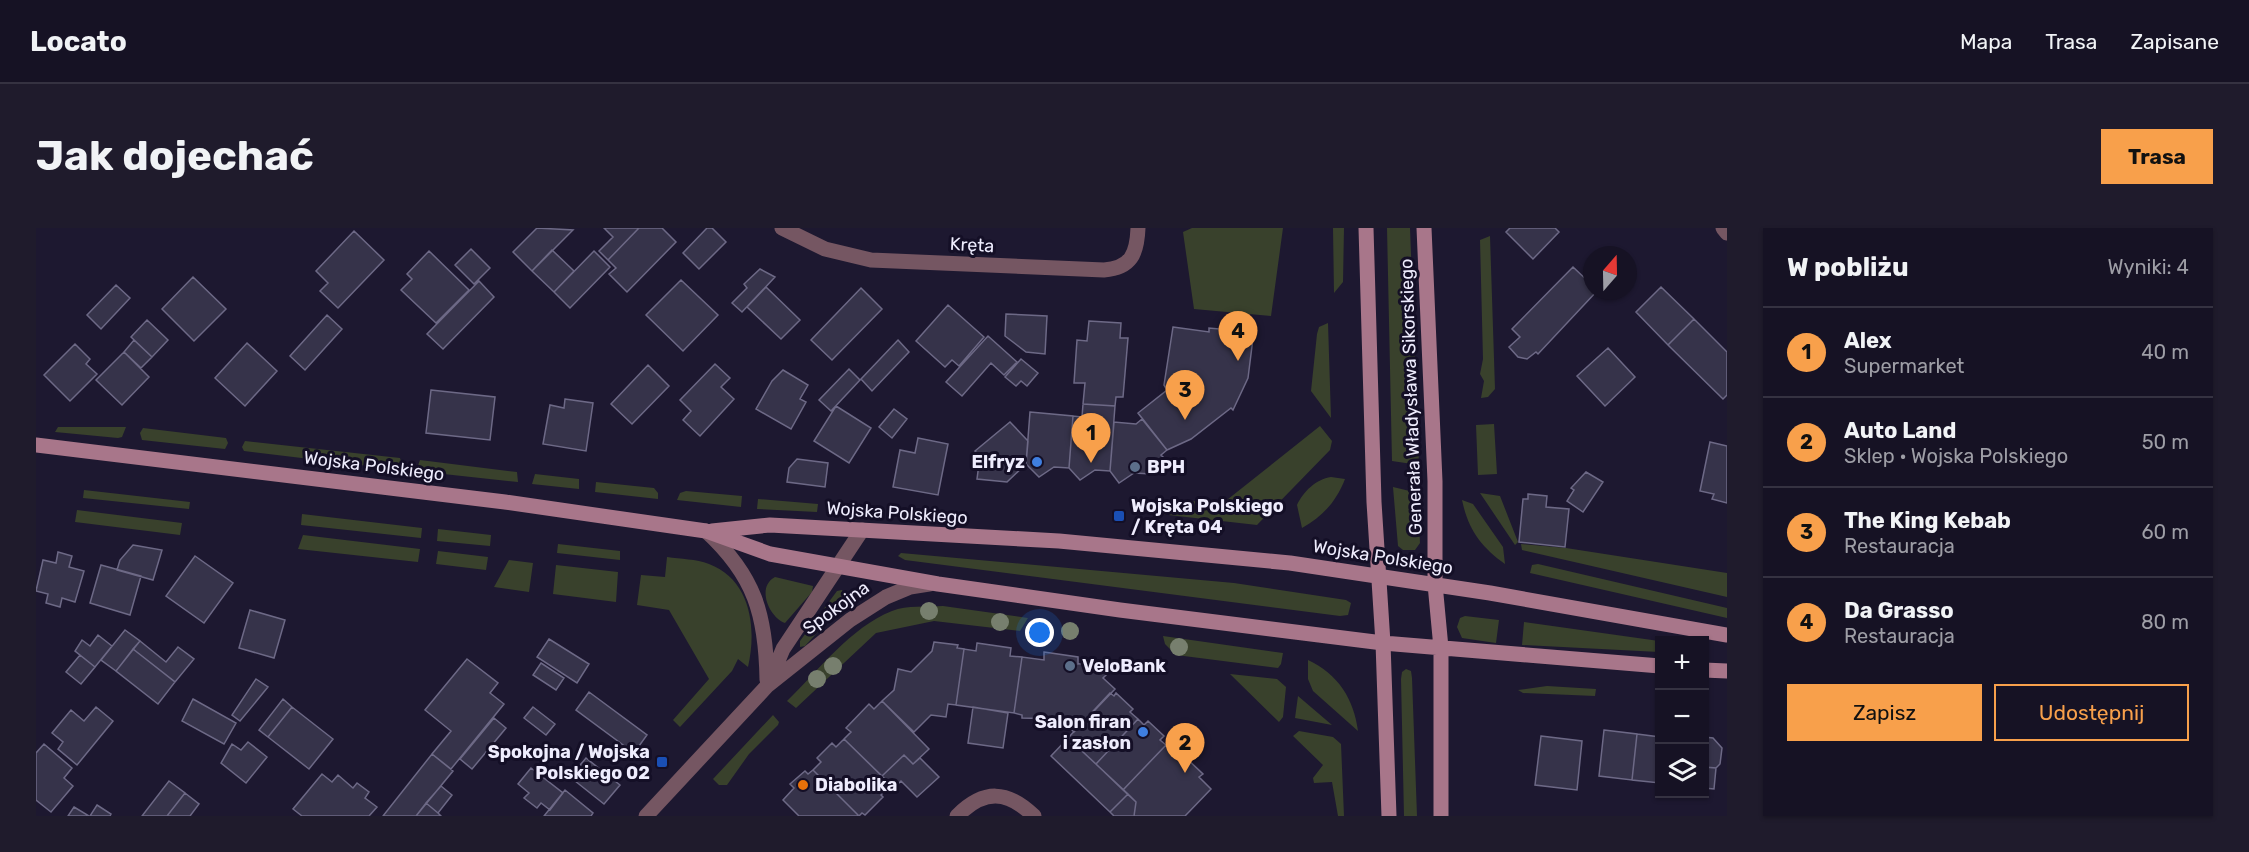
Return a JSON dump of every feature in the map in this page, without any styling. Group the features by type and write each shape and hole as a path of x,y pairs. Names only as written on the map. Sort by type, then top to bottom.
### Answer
{"main road":[{"path":"1366,228 1374,502 1383,643 1389,816"},
{"name":"Generała Władysława Sikorskiego","path":"1424,228 1435,481 1435,584 1441,648 1441,816"},
{"name":"Wojska Polskiego","path":"36,445 505,502 706,531 770,554 938,584 1383,643 1655,666"},
{"name":"Wojska Polskiego","path":"706,531 770,525 1059,541 1290,562 1435,584 1727,635"},
{"path":"1709,670 1727,671"}],"street":[{"name":"Kręta","path":"782,228 825,249 871,260 1104,270 1118,269 1129,261 1137,242 1138,228"},
{"path":"1723,228 1727,233"},
{"name":"Spokojna","path":"767,686 783,649 862,530"},
{"path":"706,531 732,556 757,600 767,650 767,686"},
{"name":"Spokojna","path":"646,816 767,686 850,620 886,597 910,587 938,584"},
{"path":"957,816 969,803 982,797 997,796 1011,798 1034,816"}],"green space":[{"path":"1192,228 1283,228 1271,316 1194,309 1183,232"},
{"path":"1333,228 1344,228 1343,282 1334,293"},
{"path":"1387,228 1410,228 1419,465 1392,461"},
{"path":"1490,236 1495,389 1488,397 1481,398 1484,381 1480,374 1483,359 1480,240"},
{"path":"1328,323 1331,418 1311,391 1317,334 1319,327"},
{"path":"1494,424 1497,474 1478,475 1476,425"},
{"path":"1320,426 1332,441 1330,450 1257,525 1133,511 1146,505 1198,501 1202,498 1213,511"},
{"path":"58,427 126,427 122,437 118,438 55,432"},
{"path":"143,428 226,438 228,443 225,449 142,440 140,433"},
{"path":"245,441 400,458 403,468 401,470 244,451 242,447"},
{"path":"420,460 517,472 518,482 416,471"},
{"path":"535,474 579,479 579,489 532,484"},
{"path":"1331,477 1345,479 1333,501 1316,519 1302,528 1297,505 1306,491 1315,483"},
{"path":"596,482 654,488 658,493 658,499 595,492"},
{"path":"1393,487 1418,493 1420,543 1415,550 1403,550 1398,546"},
{"path":"84,490 190,502 189,509 83,498"},
{"path":"686,491 742,496 741,507 677,500 680,493"},
{"path":"1480,493 1500,496 1518,542 1515,545"},
{"path":"758,499 818,504 817,512 757,509"},
{"path":"1462,500 1473,504 1503,547 1505,564 1482,544 1472,529"},
{"path":"77,510 182,523 180,535 75,522"},
{"path":"302,514 422,528 421,538 301,525"},
{"path":"438,529 491,535 490,546 437,541"},
{"path":"303,535 420,549 418,562 298,549"},
{"path":"558,544 620,551 620,560 557,553"},
{"path":"1521,544 1566,548 1727,573 1727,597 1522,550"},
{"path":"438,551 488,557 486,570 436,564"},
{"path":"901,553 1234,583 1346,600 1351,603 1348,615 1340,616 905,560 898,556"},
{"path":"667,557 704,562 723,571 742,593 751,621 752,637 748,667 738,659 732,671 680,727 673,720 709,679 669,610 637,605 641,575 665,577"},
{"path":"509,560 533,563 529,592 494,587"},
{"path":"1538,564 1727,608 1727,618 1530,573 1532,565"},
{"path":"556,565 618,572 616,602 553,594"},
{"path":"775,577 813,586 812,592 785,623 774,615 767,602 766,588"},
{"path":"842,590 845,597 837,611 805,646 800,647 800,641 837,591"},
{"path":"943,606 1028,618 1020,631 934,621 876,633 796,708 787,701 849,639 877,618 904,608"},
{"path":"1465,616 1499,620 1496,643 1462,638 1457,627 1460,618"},
{"path":"1524,622 1655,640 1655,652 1522,645"},
{"path":"1163,636 1283,653 1281,664 1278,668 1176,655 1165,644"},
{"path":"1308,660 1328,672 1343,689 1353,708 1358,731 1313,691 1308,679"},
{"path":"1406,669 1411,671 1412,678 1417,816 1404,816 1401,679 1402,672"},
{"path":"1230,674 1277,679 1286,687 1283,717 1279,722"},
{"path":"1547,686 1596,689 1595,696 1523,693 1518,690"},
{"path":"1298,696 1332,725 1295,718"},
{"path":"773,715 779,722 778,725 749,754 727,785 719,785 713,779"},
{"path":"1299,731 1333,737 1341,744 1344,816 1338,816 1332,782 1314,783 1313,778 1323,765 1293,736"}],"building":[{"path":"537,228 573,230 532,271 513,252"},
{"path":"604,228 639,228 608,260 599,251 613,237"},
{"path":"639,228 662,228 676,242 627,292 609,274 616,268 608,260"},
{"path":"707,228 712,228 726,242 699,269 683,253"},
{"path":"1510,228 1555,228 1559,232 1533,259 1506,232"},
{"path":"354,231 384,260 338,308 320,291 328,283 316,271"},
{"path":"471,249 490,268 474,284 455,265"},
{"path":"552,250 574,271 554,292 532,271"},
{"path":"429,251 469,290 436,323 401,290 412,279 407,274"},
{"path":"594,251 610,267 570,308 554,292"},
{"path":"1573,267 1583,276 1583,300 1589,300 1538,354 1536,352 1527,359 1518,357 1509,347 1520,337 1512,329"},
{"path":"760,269 775,277 742,312 732,303 747,288 744,284"},
{"path":"193,277 226,309 194,341 162,309"},
{"path":"681,280 718,315 683,351 646,315"},
{"path":"479,281 494,297 443,349 427,334"},
{"path":"116,285 130,298 101,329 87,315"},
{"path":"766,287 800,320 781,339 747,307"},
{"path":"1661,287 1694,319 1668,345 1636,312"},
{"path":"861,288 882,309 832,360 811,340"},
{"path":"948,305 984,337 959,366 952,360 945,367 916,341"},
{"path":"1006,314 1047,316 1045,354 1026,352 1005,336"},
{"path":"327,315 342,329 305,370 290,356"},
{"path":"1694,319 1727,352 1727,395 1723,399 1668,345"},
{"path":"147,320 168,340 152,357 131,337"},
{"path":"1089,321 1121,323 1120,338 1128,338 1123,397 1116,397 1115,406 1083,404 1085,383 1074,383 1077,340 1087,341"},
{"path":"1173,327 1209,332 1209,328 1253,332 1253,338 1248,378 1233,410 1231,408 1191,439 1167,450 1138,413 1167,390 1164,385"},
{"path":"988,336 1017,362 1004,375 991,363 962,396 946,382"},
{"path":"134,340 152,357 141,368 124,352"},
{"path":"898,340 909,352 872,391 861,379"},
{"path":"247,343 277,371 245,406 215,378"},
{"path":"75,344 90,359 86,364 97,374 70,401 44,375"},
{"path":"1608,348 1635,377 1605,406 1577,376"},
{"path":"124,352 149,377 122,405 96,380"},
{"path":"1021,359 1038,373 1027,386 1021,381 1016,386 1005,377"},
{"path":"715,364 730,378 721,387 734,399 700,436 683,420 691,411 680,400"},
{"path":"648,365 669,386 632,424 611,404"},
{"path":"849,369 860,380 831,411 819,400"},
{"path":"783,370 808,385 800,399 806,402 791,429 756,409 772,381"},
{"path":"431,390 495,397 490,440 426,433"},
{"path":"565,399 593,403 586,451 543,444 550,405 564,408"},
{"path":"1083,404 1115,406 1110,471 1095,470 1080,480 1069,468 1073,416 1082,417"},
{"path":"836,406 871,428 849,463 814,441"},
{"path":"894,409 907,419 892,438 879,427"},
{"path":"1030,412 1073,416 1069,468 1054,467 1039,477 1026,464"},
{"path":"1142,419 1167,450 1161,455 1167,461 1152,474 1134,473 1119,483 1110,471 1114,422 1136,424"},
{"path":"1010,422 1028,441 1026,464 1007,482 977,479 980,456 975,451"},
{"path":"918,438 948,444 938,495 893,487 900,450 915,453"},
{"path":"1710,442 1727,446 1727,503 1712,499 1714,494 1700,491"},
{"path":"797,459 828,463 825,487 787,482 789,468"},
{"path":"1586,472 1603,482 1583,512 1567,501 1574,490 1571,488"},
{"path":"1528,494 1547,496 1546,507 1569,509 1565,547 1519,542 1523,499 1528,499"},
{"path":"133,545 162,550 153,580 117,570 120,560"},
{"path":"58,552 72,556 69,567 84,571 75,602 62,598 60,607 46,603 48,594 36,591 43,560 56,563"},
{"path":"195,556 233,583 204,623 166,596"},
{"path":"101,565 141,576 130,615 90,603"},
{"path":"250,610 285,620 274,658 239,648"},
{"path":"125,630 140,641 116,671 101,660"},
{"path":"98,635 112,646 95,667 75,651 82,640 90,646"},
{"path":"549,639 589,664 577,683 537,657"},
{"path":"140,641 166,662 178,647 194,659 175,682 133,649"},
{"path":"934,642 958,645 957,648 964,649 956,705 948,704 946,717 931,715 914,732 882,701 894,690 898,669 911,672 932,651"},
{"path":"977,643 1011,648 1010,656 1022,657 1014,713 956,705 964,649 976,651"},
{"path":"133,649 175,682 158,704 116,671"},
{"path":"1044,652 1078,657 1078,664 1093,663 1106,675 1103,678 1115,689 1074,732 1060,719 1022,718 1022,715 1014,713 1022,657 1044,660"},
{"path":"80,655 95,667 81,684 66,672"},
{"path":"467,659 498,683 490,693 504,704 451,769 432,754 451,731 425,710"},
{"path":"541,663 564,678 556,690 533,675"},
{"path":"256,679 268,687 240,721 232,715"},
{"path":"589,692 647,735 634,753 576,710"},
{"path":"1110,693 1114,696 1116,693 1133,709 1130,712 1138,719 1096,764 1068,738"},
{"path":"193,699 236,723 224,744 182,721"},
{"path":"283,699 292,707 268,737 259,730"},
{"path":"882,701 929,749 913,764 904,755 882,776 844,739 851,732 846,728 869,704 874,709"},
{"path":"96,707 113,721 77,765 58,749 63,742 52,733 71,710 84,721"},
{"path":"292,707 333,739 309,769 268,737"},
{"path":"533,707 555,724 546,735 524,718"},
{"path":"973,707 1008,713 1003,748 968,743"},
{"path":"494,718 506,728 472,769 460,759"},
{"path":"1138,719 1144,725 1148,721 1164,736 1160,740 1166,745 1123,790 1096,764"},
{"path":"1604,730 1637,734 1632,780 1599,776"},
{"path":"1637,734 1655,736 1655,782 1632,780"},
{"path":"1541,736 1582,741 1577,790 1535,785"},
{"path":"1068,738 1128,794 1110,812 1051,756"},
{"path":"1709,738 1713,738 1722,748 1720,764 1716,768 1709,767"},
{"path":"844,739 891,785 881,795 883,797 865,815 862,813 859,816 813,770 821,762 817,758 832,743 836,747"},
{"path":"248,742 267,757 246,783 221,763 232,744 241,750"},
{"path":"44,744 72,768 64,778 73,786 51,812 36,800 36,753"},
{"path":"1166,745 1180,759 1184,756 1203,774 1199,777 1211,789 1185,816 1134,816 1136,802 1123,790"},
{"path":"432,754 453,771 416,816 383,816"},
{"path":"904,755 913,764 920,758 939,777 917,797 901,781 894,788 882,776"},
{"path":"586,758 620,785 604,804 570,777"},
{"path":"1709,767 1716,768 1714,789 1709,788"},
{"path":"531,768 563,793 550,810 541,803 537,808 524,798 529,793 518,784"},
{"path":"813,770 859,816 799,816 783,800 794,788 790,784 805,771 808,774"},
{"path":"322,774 332,782 338,775 353,788 357,783 369,792 365,798 377,807 369,816 302,816 293,809"},
{"path":"169,781 185,793 167,816 142,816"},
{"path":"441,786 452,795 438,813 426,803"},
{"path":"565,790 593,813 591,816 544,816"},
{"path":"185,793 199,804 190,816 167,816"},
{"path":"1128,794 1136,802 1134,816 1114,816 1110,812"},
{"path":"426,803 438,813 441,816 416,816"},
{"path":"97,805 111,814 110,816 90,816"},
{"path":"74,807 89,816 68,816"}],"place":[{"name":"Da Grasso","path":"1238,361"},
{"name":"The King Kebab","path":"1185,420"},
{"name":"Elfryz","path":"1037,462"},
{"name":"Alex","path":"1091,463"},
{"name":"BPH","path":"1135,467"},
{"name":"Wojska Polskiego / Kręta 04","path":"1119,516"},
{"name":"VeloBank","path":"1070,666"},
{"name":"Salon firan i zasłon","path":"1143,732"},
{"name":"Spokojna / Wojska Polskiego 02","path":"662,762"},
{"name":"Auto Land","path":"1185,773"},
{"name":"Diabolika","path":"803,785"}]}
